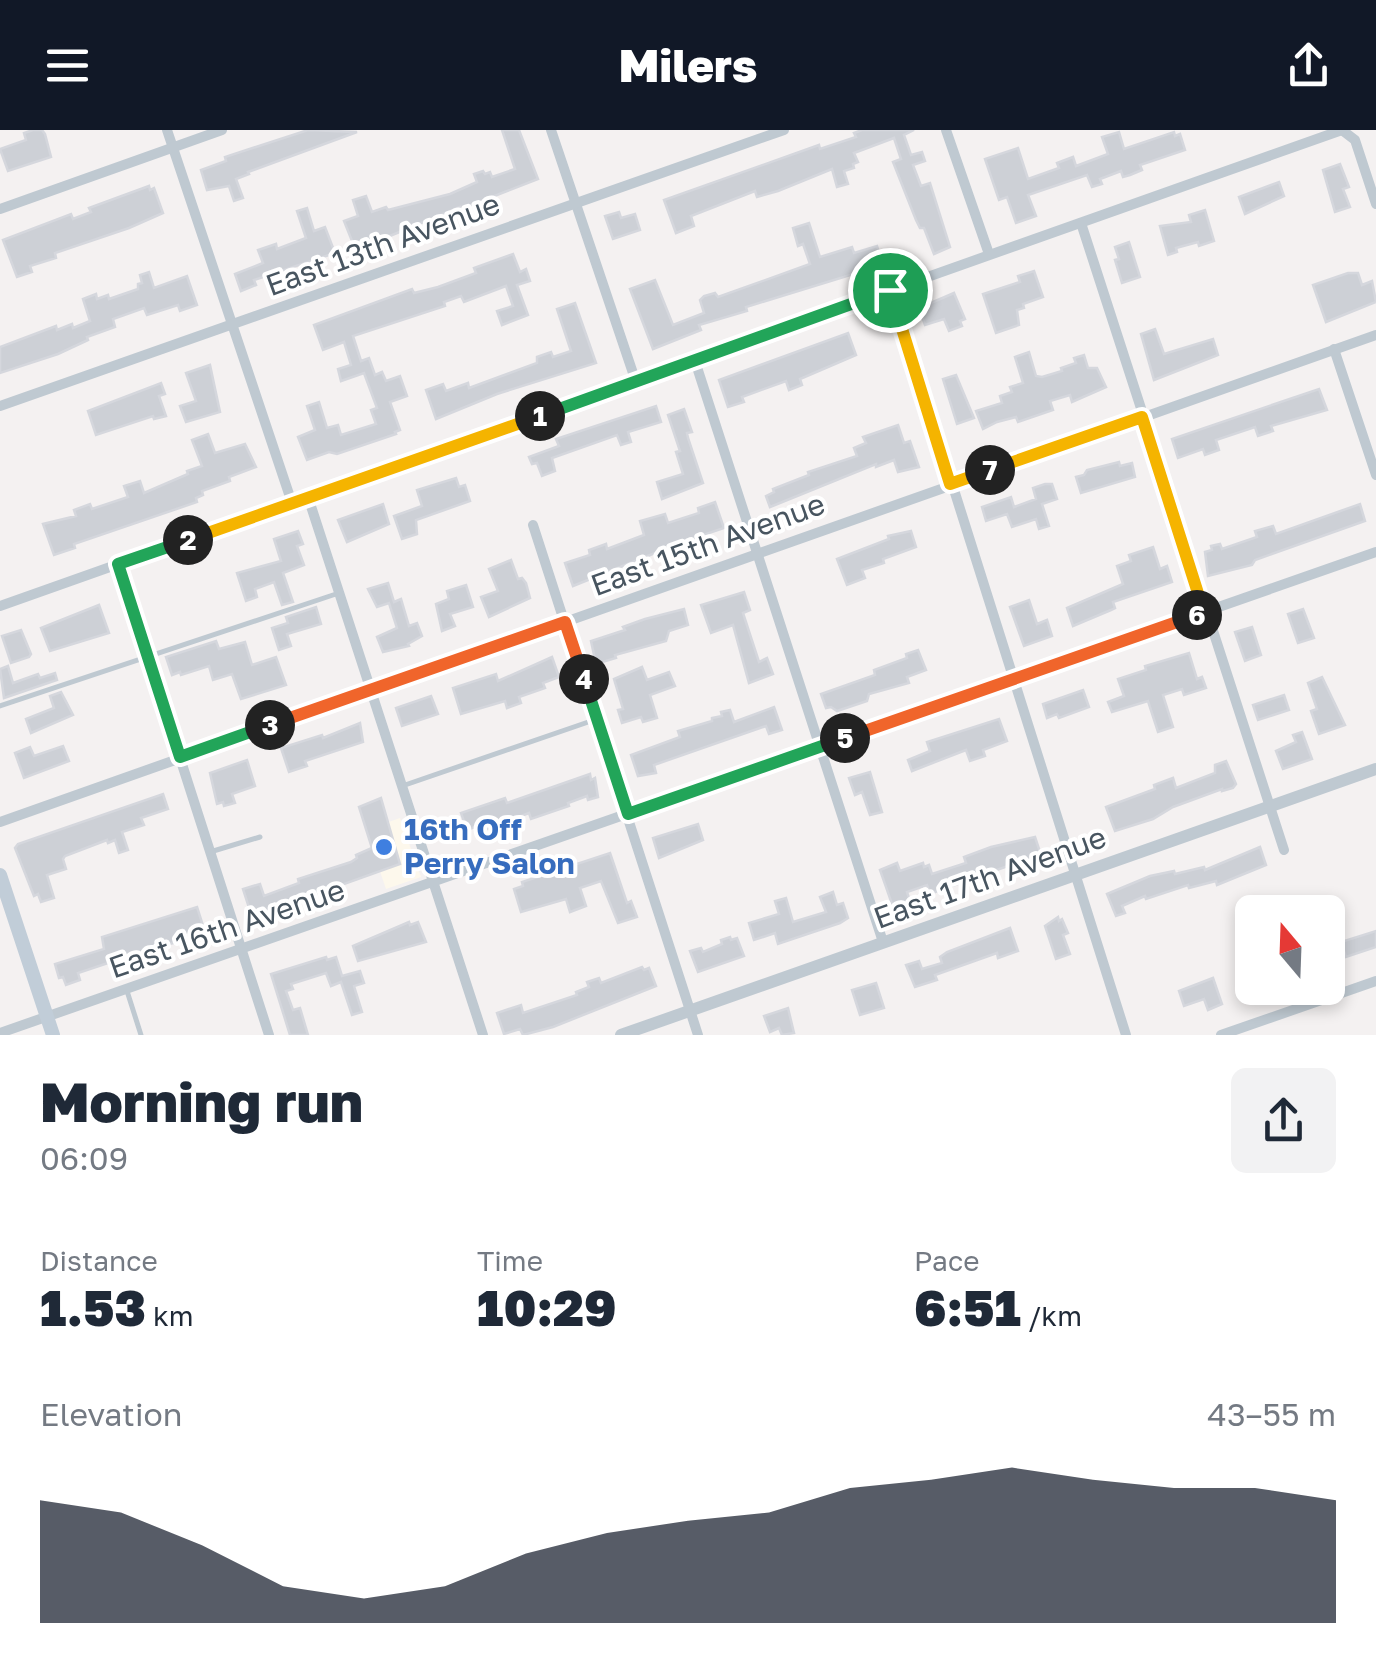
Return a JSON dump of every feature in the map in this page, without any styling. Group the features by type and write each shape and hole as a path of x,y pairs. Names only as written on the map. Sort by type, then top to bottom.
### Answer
{"main road":[{"path":"0,875 52,1035"}],"street":[{"path":"167,130 292,503"},
{"path":"0,209 222,130"},
{"path":"552,130 636,382"},
{"name":"East 13th Avenue","path":"0,406 784,130"},
{"path":"946,130 989,254"},
{"path":"0,606 1342,130 1356,140 1376,204"},
{"path":"1081,223 1284,850"},
{"path":"890,290 1126,1035"},
{"name":"East 15th Avenue","path":"0,822 1376,335"},
{"path":"1334,350 1376,474"},
{"path":"695,360 883,942"},
{"path":"308,497 483,1035"},
{"path":"533,525 698,1035"},
{"name":"East 16th Avenue","path":"0,1034 1376,552"},
{"path":"118,564 269,1035"},
{"name":"East 17th Avenue","path":"620,1035 1376,769"},
{"path":"1221,1035 1376,981"}],"lane":[{"path":"0,706 339,593"},
{"path":"402,786 597,719"},
{"path":"210,852 260,837"},
{"path":"128,991 141,1035"}],"shaded area":[{"path":"400,818 421,877 386,889 366,830"}],"building":[{"path":"33,130 45,134 51,157 8,171 0,149 26,140 24,133"},
{"path":"308,130 357,132 248,172 236,179 243,198 234,201 229,186 207,190 201,170 226,161 225,157"},
{"path":"502,130 519,130 538,179 469,206 475,223 467,226 460,207 385,238 354,246 344,221 358,216 353,200 366,196 372,212 386,207 388,210 450,194 477,182 474,174 483,171 490,172 492,177 515,169"},
{"path":"914,130 904,135 911,155 922,152 925,161 913,165 921,186 930,183 950,247 934,254 924,228 920,228 893,162 901,159 894,138 854,153 858,162 844,171 848,184 837,187 832,169 778,191 757,197 755,191 691,216 694,226 676,233 664,200 819,145 820,149 856,137 854,133"},
{"path":"1119,132 1124,149 1174,132 1175,136 1180,134 1185,150 1140,165 1142,170 1130,175 1123,177 1121,171 1100,179 1102,184 1092,187 1087,175 1028,195 1036,216 1016,223 1007,197 999,200 985,159 1018,148 1028,179 1059,168 1057,163 1073,157 1076,166 1108,154 1102,137"},
{"path":"1340,164 1349,187 1343,189 1350,207 1335,212 1323,170"},
{"path":"1279,182 1284,196 1245,214 1239,197"},
{"path":"149,186 150,190 154,188 163,213 55,253 56,258 30,266 32,272 17,277 3,240 71,214 73,219 91,212 89,208"},
{"path":"307,208 314,231 325,227 335,253 254,280 256,285 241,291 235,274 263,263 258,250 276,244 277,249 306,238 297,211"},
{"path":"1205,210 1214,241 1176,248 1177,252 1168,255 1160,226 1191,222 1189,215"},
{"path":"619,212 621,218 635,214 640,230 613,239 605,216"},
{"path":"809,223 820,257 852,247 854,253 877,246 883,265 746,307 747,311 699,325 701,330 653,349 630,289 655,280 673,325 704,313 700,300 704,296 715,293 718,297 810,264 803,244 798,246 793,228"},
{"path":"1129,242 1140,277 1122,283 1115,247"},
{"path":"513,254 520,272 526,269 530,281 517,285 528,315 502,325 497,311 513,306 506,286 464,302 461,296 444,302 445,306 353,336 361,361 369,358 375,375 382,372 386,381 400,376 407,396 390,402 400,430 337,454 329,452 307,460 298,437 315,430 307,406 319,402 327,428 338,425 341,435 376,424 371,410 377,408 364,373 341,381 338,369 351,365 344,342 323,350 314,325 412,289 414,293 438,287"},
{"path":"1034,271 1043,297 1017,310 1019,325 996,333 983,294 1020,282 1018,276"},
{"path":"149,272 154,288 187,276 197,305 180,311 178,305 147,315 144,308 113,319 115,327 58,354 0,373 0,347 56,326 57,330 72,324 73,328 90,321 83,299 96,294 97,299 108,295 109,299 138,289 142,283 140,275"},
{"path":"1358,273 1362,285 1372,281 1376,302 1326,322 1313,285"},
{"path":"954,293 965,319 960,321 962,326 949,331 944,319 925,325 919,308"},
{"path":"575,303 596,363 497,394 436,419 426,390 443,384 446,391 468,383 469,388 537,363 537,357 571,351 557,309"},
{"path":"1155,329 1164,354 1213,339 1218,355 1154,380 1141,334"},
{"path":"848,333 856,355 800,379 802,385 789,390 786,381 742,397 744,402 728,407 719,380"},
{"path":"1029,352 1036,376 1042,377 1062,371 1061,368 1076,363 1074,358 1084,355 1088,368 1097,368 1106,387 1072,402 1070,395 1050,401 1053,410 1018,422 1016,417 997,422 983,429 976,411 1002,403 1000,396 1023,383 1015,357"},
{"path":"210,365 220,412 186,422 180,406 196,401 186,373"},
{"path":"956,375 974,418 957,424 943,379"},
{"path":"161,383 165,394 159,396 166,416 153,416 96,435 88,411"},
{"path":"1319,389 1327,410 1271,426 1273,431 1258,436 1255,427 1216,440 1219,450 1205,455 1203,449 1178,458 1172,439"},
{"path":"656,406 661,422 628,432 631,442 621,445 617,435 552,458 555,471 542,476 537,463 532,464 529,457 559,446 556,439"},
{"path":"684,409 692,432 687,433 688,438 703,483 662,499 657,482 683,474 668,415"},
{"path":"898,425 904,443 910,441 919,467 898,472 894,460 876,464 770,507 766,496 773,489 809,475 808,472 857,456 854,448 866,443 863,437"},
{"path":"208,434 215,453 245,444 256,467 202,491 197,502 74,544 75,548 54,555 43,524 76,516 74,510 90,504 92,509 128,497 124,486 140,481 144,493 188,474 187,471 202,466 192,440"},
{"path":"1119,462 1120,466 1132,463 1135,477 1081,493 1076,477"},
{"path":"456,478 459,487 465,485 470,501 416,520 417,534 402,539 394,516 422,506 417,490"},
{"path":"1052,484 1057,499 1042,504 1049,526 1039,529 1036,519 1012,527 1007,514 986,521 982,507 1011,497 1014,507 1036,499 1033,488"},
{"path":"715,502 724,528 697,537 699,543 669,548 573,586 565,563 590,555 589,550 606,544 607,549 644,535 640,521 665,514 668,523 699,513 698,508"},
{"path":"383,504 389,524 347,542 338,520"},
{"path":"1360,504 1365,521 1255,560 1252,565 1208,576 1205,552 1212,550 1211,546 1220,544 1222,549 1257,537 1255,531 1273,526 1276,534"},
{"path":"298,531 303,544 297,546 304,565 283,573 293,602 282,605 274,582 255,589 257,597 246,601 237,573 281,561 274,539"},
{"path":"911,531 916,547 862,570 865,578 847,585 837,559 889,539 888,536"},
{"path":"1153,547 1160,569 1167,566 1172,582 1113,602 1115,608 1073,626 1067,608 1123,584 1117,566 1131,561 1129,555"},
{"path":"511,560 518,579 526,583 530,598 489,617 481,597 498,591 489,569"},
{"path":"388,583 394,602 401,599 409,626 417,623 422,636 409,646 383,652 377,637 397,628 389,603 377,607 368,589"},
{"path":"466,585 473,607 450,614 455,626 442,631 436,604 449,599 447,591"},
{"path":"744,592 750,610 743,613 759,662 767,658 773,674 749,683 733,625 711,633 701,605"},
{"path":"1029,600 1037,624 1047,620 1052,636 1024,646 1010,607"},
{"path":"99,605 109,633 50,651 41,628"},
{"path":"316,607 321,624 287,634 291,646 279,650 272,628 288,623 286,617"},
{"path":"684,609 688,625 669,631 666,641 596,664 591,641 645,619"},
{"path":"1303,609 1314,638 1298,643 1288,614"},
{"path":"1252,627 1261,655 1245,661 1235,632"},
{"path":"21,630 31,654 11,663 2,636"},
{"path":"216,641 219,649 245,642 252,665 276,657 286,685 241,699 232,674 213,680 209,666 172,675 166,657"},
{"path":"918,650 926,670 907,677 909,683 869,694 867,701 837,711 826,708 821,694 875,675 874,670"},
{"path":"1189,653 1197,679 1202,677 1206,688 1184,695 1182,689 1163,695 1173,727 1158,732 1148,701 1112,712 1108,702 1124,696 1118,679"},
{"path":"552,657 559,677 543,683 545,688 519,697 521,703 507,708 505,701 461,714 453,688 496,674 498,681"},
{"path":"8,666 13,683 38,674 40,678 55,673 57,680 4,698 0,669"},
{"path":"642,667 647,680 669,672 675,686 650,695 657,718 643,722 641,717 622,723 618,710 623,709 614,679"},
{"path":"1322,677 1345,725 1319,734 1311,711 1317,709 1308,683"},
{"path":"1083,690 1089,707 1059,718 1057,714 1047,718 1043,704"},
{"path":"61,692 73,715 31,733 26,719 54,708 50,696"},
{"path":"1284,695 1289,710 1258,720 1253,705"},
{"path":"431,696 438,714 402,726 396,708"},
{"path":"774,707 782,730 769,734 766,726 654,765 656,773 638,776 631,755 680,737 678,731 712,721 722,716 721,712 730,710 734,722"},
{"path":"999,719 1007,741 983,750 985,756 970,761 966,750 912,771 908,760 930,751 927,742"},
{"path":"360,723 363,742 305,761 307,766 289,772 281,748 322,735 323,738"},
{"path":"1302,732 1312,759 1283,769 1276,751 1296,742 1293,735"},
{"path":"63,746 69,761 24,778 15,753 30,747 34,756"},
{"path":"247,760 255,786 232,794 235,803 217,804 210,773"},
{"path":"1226,761 1236,784 1233,788 1115,831 1106,807 1173,778 1176,788 1215,773 1215,765"},
{"path":"870,772 882,812 870,815 862,792 855,795 849,778"},
{"path":"590,774 591,780 595,778 598,797 588,800 587,796 531,819 529,813 479,832 475,827 467,830 461,813 505,798 507,803"},
{"path":"163,794 168,809 141,818 144,825 122,832 128,850 119,853 115,840 107,840 65,856 66,869 47,875 54,898 41,902 38,894 34,896 15,848 18,844"},
{"path":"381,798 400,864 252,917 243,889 260,884 264,896 299,883 298,879 351,862 356,855 372,848 359,807"},
{"path":"698,824 703,840 659,858 653,838"},
{"path":"1035,837 1042,858 1023,864 1022,861 930,894 927,885 907,892 910,901 893,907 880,870 897,863 900,871 923,863 924,867 929,865 932,874 966,863 964,857 991,847"},
{"path":"1260,847 1266,865 1217,885 1216,881 1189,888 1188,885 1146,899 1145,896 1122,906 1125,913 1116,916 1107,894 1150,876 1204,867 1205,870"},
{"path":"610,853 627,903 631,901 637,917 618,923 601,881 580,888 586,906 570,912 566,899 521,912 514,889 523,886 522,882"},
{"path":"833,892 837,905 843,903 848,918 840,923 778,944 775,933 754,940 749,923 779,914 775,901 786,898 793,922 826,912 820,897"},
{"path":"197,907 206,935 157,947 121,964 108,963 78,973 80,980 66,985 63,977 59,978 55,964 104,949 102,937"},
{"path":"1058,917 1068,933 1063,935 1070,954 1056,959 1045,926"},
{"path":"409,922 418,922 426,942 358,961 353,946"},
{"path":"1010,928 1018,951 998,958 997,953 935,975 937,980 915,987 906,965 919,961 922,969 942,963 940,957 947,952"},
{"path":"1376,931 1376,947 1346,957 1345,941"},
{"path":"730,937 737,938 744,956 698,972 690,951 701,948 703,952"},
{"path":"336,957 342,976 360,971 364,983 354,986 362,1012 352,1015 341,982 331,986 326,973 291,984 293,989 286,991 293,1010 300,1008 308,1035 290,1035 271,974"},
{"path":"642,967 649,968 656,986 553,1027 523,1035 520,1029 504,1034 497,1013 521,1005 523,1013 577,995 576,992 589,987 587,982 599,978 601,983"},
{"path":"1213,978 1222,1004 1208,1010 1204,999 1184,1006 1179,991"},
{"path":"876,983 884,1008 860,1015 852,990"},
{"path":"788,1008 794,1033 782,1035 779,1028 770,1032 764,1016"}],"place":[{"name":"16th Off Perry Salon","path":"384,847"}],"route":[{"path":"890,290 950,484 1142,417 1204,612 628,814 565,622 180,757 118,564 890,290"}]}
